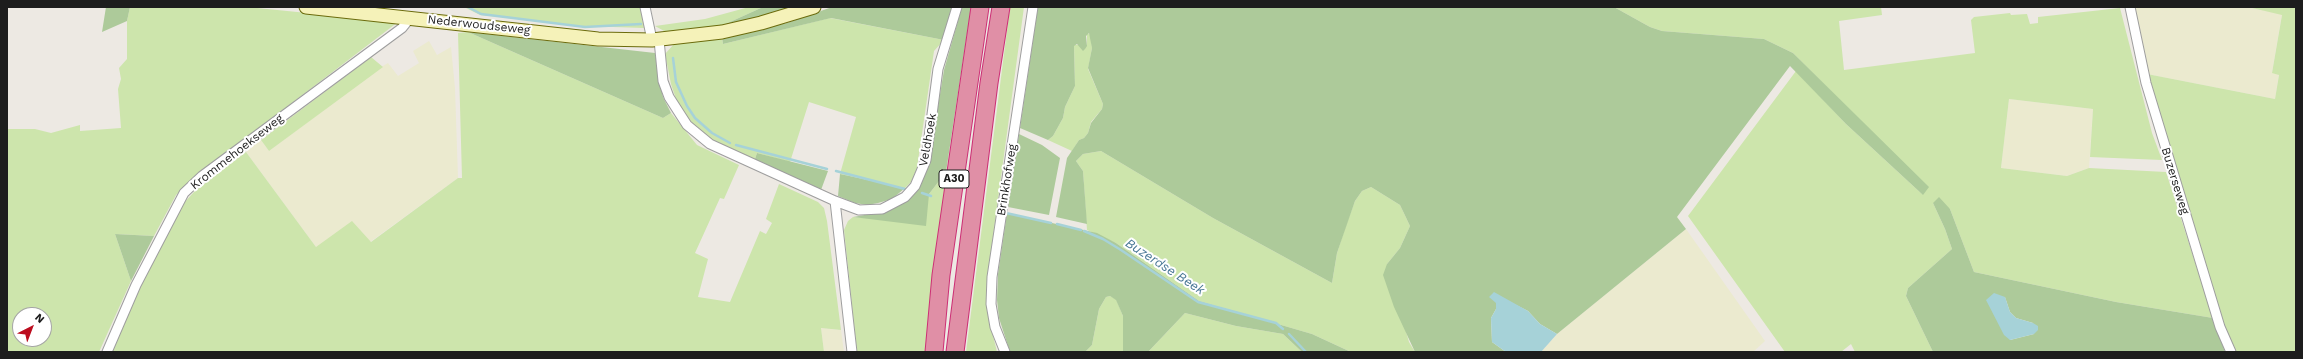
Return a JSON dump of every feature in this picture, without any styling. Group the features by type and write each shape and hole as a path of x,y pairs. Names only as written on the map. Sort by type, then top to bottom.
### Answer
{"highway":[{"name":"A30","path":"934,352 941,275 980,7"},
{"name":"A30","path":"955,352 989,83 1002,7"}],"street":[{"name":"Nederwoudseweg","path":"306,7 598,39 655,40 714,33 761,23 814,7"},
{"path":"645,7 655,40"},
{"name":"Veldhoek","path":"655,40 663,81 669,97 687,125 710,144 835,201 859,210 882,209 897,202 915,186 926,160 938,69 957,7"},
{"name":"Brinkhofweg","path":"1005,352 996,327 991,304 992,277 1033,7"},
{"name":"Buzerseweg","path":"2130,7 2146,83 2220,327 2231,352"},
{"name":"Krommehoekseweg","path":"107,352 136,285 184,193 202,176 402,28 410,18"},
{"path":"835,201 852,352"}],"green space":[{"path":"106,7 130,7 127,21 102,32"},
{"path":"130,7 247,7 398,22 199,174 176,195 154,236 115,234 131,281 99,352 7,352 7,129 35,129 51,133 80,125 80,131 121,128 118,89 121,79 119,68 127,59 127,21"},
{"path":"464,7 640,7 644,28 582,26 480,15"},
{"path":"749,7 763,7 719,27 666,32 655,26 705,19"},
{"path":"763,7 799,7 719,27"},
{"path":"832,7 954,7 944,40 831,18 723,44 722,37 787,23"},
{"path":"962,7 971,7 946,172 929,194 926,226 853,217 882,212 899,205 929,161 944,70"},
{"path":"1010,7 1024,7 987,281 986,300 997,352 966,352"},
{"path":"1038,7 1614,7 1650,27 1662,31 1764,39 1793,53 1929,187 1923,195 1846,124 1790,66 1677,217 1686,229 1557,334 1540,324 1528,311 1508,301 1496,303 1496,309 1491,318 1492,342 1506,352 1415,352 1394,307 1383,275 1387,264 1400,248 1410,226 1400,205 1371,187 1362,191 1355,201 1337,253 1332,283 1213,218 1101,151 1083,154 1076,161 1083,171 1087,224 1056,217 1067,158 1079,140 1084,138 1088,133 1091,123 1102,109 1103,104 1088,68 1092,48 1089,33 1086,36 1087,46 1083,51 1077,44 1074,46 1075,86 1065,107 1063,118 1053,136 1048,140 1020,128"},
{"path":"1614,7 1881,7 1882,15 1839,21 1844,70 1975,53 1971,20 1974,17 2010,13 2011,15 2027,14 2030,24 2038,23 2038,17 2120,8 2152,133 2162,160 2090,157 2093,109 2009,99 2001,168 2067,176 2089,168 2166,172 2213,318 2116,302 1974,272 1950,209 1933,203 1952,249 1908,288 1906,296 1933,352 1855,352 1851,344 1841,352 1785,352 1688,216 1796,71 1846,124 1923,195 1875,136 1793,53 1764,39 1662,31 1650,27"},
{"path":"2132,7 2248,7 2282,14 2272,72 2279,74 2275,99 2147,74"},
{"path":"2248,7 2296,7 2296,352 2233,352 2168,147 2147,74 2275,99 2279,75 2272,73 2282,15"},
{"path":"830,18 944,40 934,51 917,168 911,182 905,188 840,174 856,117 809,102 790,162 757,153 754,162 702,135 690,123 678,105 671,84 665,54 674,44 722,37 723,44"},
{"path":"468,32 663,118 671,113 697,145 739,165 724,199 720,198 695,253 708,259 698,297 730,302 760,231 766,234 772,223 766,219 779,184 818,202 824,208 827,221 841,330 821,328 824,352 111,352 165,234 181,206 194,192 246,152 316,247 352,221 371,242 458,178 462,178 458,33"},
{"path":"468,32 655,53 663,97 671,113 663,118"},
{"path":"1087,33 1091,35 1092,48 1088,69 1103,104 1102,109 1091,122 1088,133 1084,138 1079,140 1072,151 1048,140 1053,136 1063,118 1065,107 1075,86 1074,45 1087,45"},
{"path":"429,41 437,55 451,47 455,88 458,178 370,242 316,247 246,152 261,140 269,151 376,70 388,63 398,76 419,63 413,51"},
{"path":"371,57 383,67 269,151 261,140"},
{"path":"2009,99 2093,109 2089,168 2067,176 2001,168"},
{"path":"1019,134 1042,145 1060,158 1049,215 1008,207"},
{"path":"1101,151 1213,218 1332,283 1337,253 1346,225 1355,201 1362,191 1371,187 1400,205 1410,226 1400,248 1387,264 1409,342 1415,352 1351,352 1312,334 1199,301 1116,243 1087,230 1083,171 1076,161 1083,154"},
{"path":"757,153 828,171 821,190 754,162"},
{"path":"946,172 927,352 857,352 844,230 848,221 853,217 864,218 929,194"},
{"path":"840,174 905,188 892,199 867,205 855,203 838,196"},
{"path":"1939,197 1950,209 1974,272 2116,302 2213,318 2225,352 1933,352 1906,296 1908,288 1952,249 1933,203","holes":["2005,297 2010,312 2016,318 2033,323 2034,334 2010,340"]},
{"path":"1007,213 1097,233 1116,243 1199,301 1312,334 1351,352 1302,352 1283,334 1236,326 1185,313 1148,352 1123,352 1123,316 1116,300 1110,296 1106,297 1099,309 1092,345 1085,352 1010,352 999,318 997,300 998,274"},
{"path":"1686,229 1765,341 1753,352 1541,352 1557,334"},
{"path":"115,234 154,236 131,281"},
{"path":"1110,296 1116,299 1123,316 1123,352 1085,352 1092,345 1099,309 1106,297"},
{"path":"1185,313 1236,326 1283,334 1302,352 1148,352"},
{"path":"821,328 841,330 844,352 824,352"}],"water":[{"path":"1494,292 1528,311 1540,324 1557,334 1541,352 1506,352 1492,342 1491,318 1496,309 1496,303 1489,297"},
{"path":"1994,293 2005,297 2010,312 2016,318 2033,323 2038,326 2038,330 2034,334 2010,340 2004,335 1986,300"}],"waterway":[{"name":"Buzerdse Beek","path":"468,7 481,14 585,27 641,24"},
{"name":"Buzerdse Beek","path":"673,58 676,82 687,106 695,118 712,133 730,143"},
{"name":"Buzerdse Beek","path":"736,145 827,169"},
{"name":"Buzerdse Beek","path":"836,171 905,189"},
{"name":"Buzerdse Beek","path":"922,193 931,196"},
{"name":"Buzerdse Beek","path":"1006,213 1051,223"},
{"name":"Buzerdse Beek","path":"1057,224 1081,230"},
{"name":"Buzerdse Beek","path":"1084,231 1103,239 1121,250 1198,302 1276,323 1283,329"},
{"name":"Buzerdse Beek","path":"1289,334 1306,352"}]}
